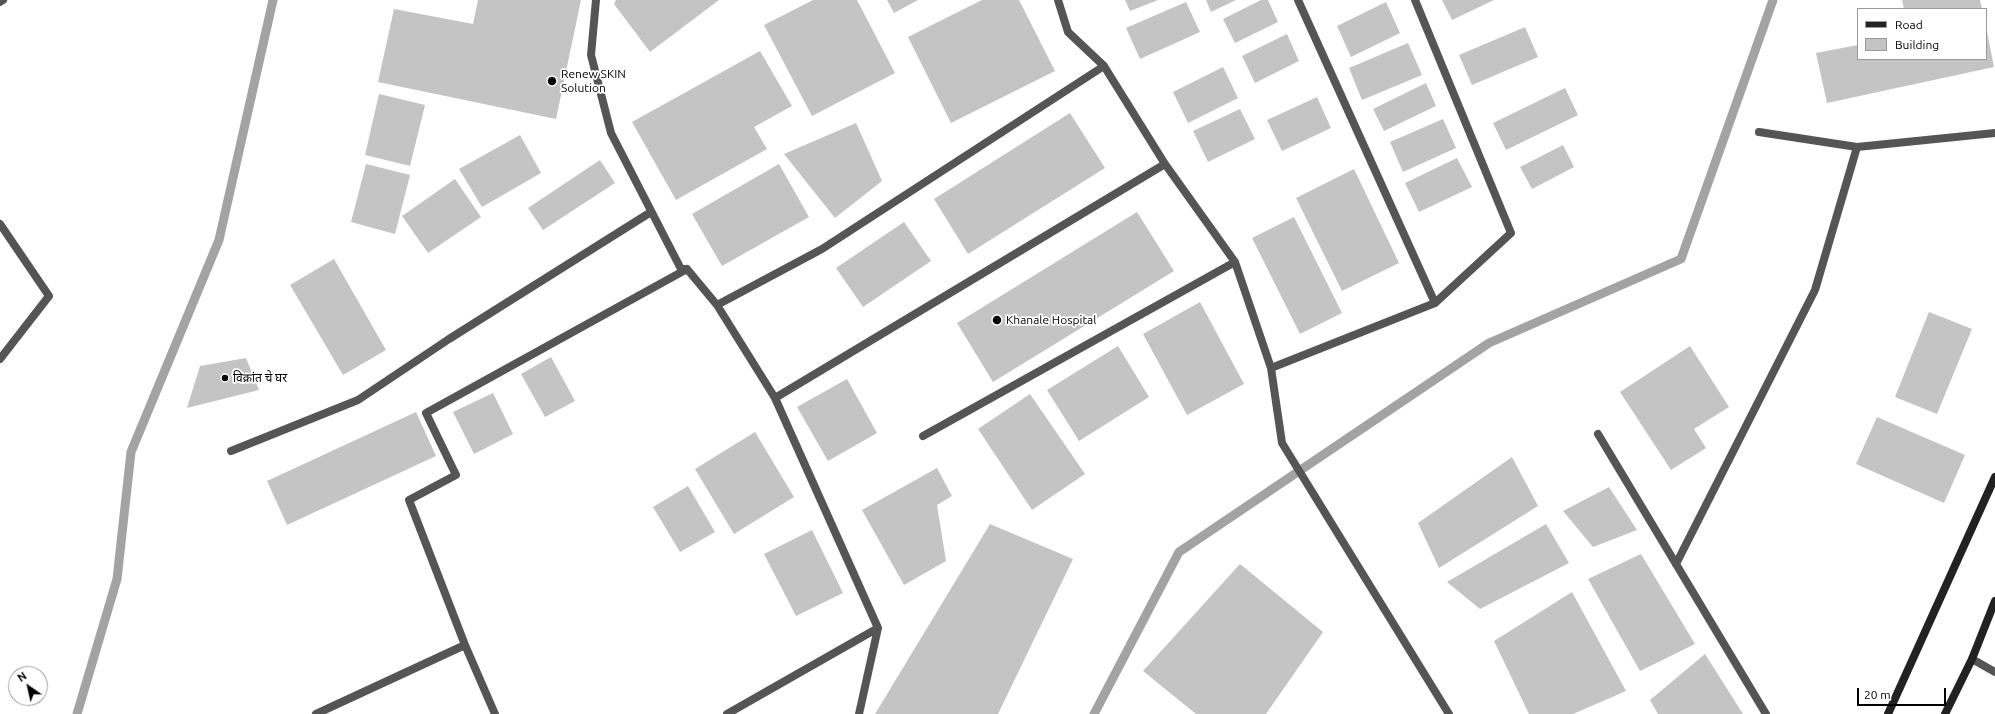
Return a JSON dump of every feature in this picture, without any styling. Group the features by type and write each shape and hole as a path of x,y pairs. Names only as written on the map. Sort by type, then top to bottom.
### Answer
{"street":[{"path":"596,0 591,55 610,133 681,269 687,269"},
{"path":"1058,0 1068,32 1104,66 1165,164 1235,262 1271,368 1282,443 1449,714"},
{"path":"1298,0 1435,303"},
{"path":"1271,368 1435,303 1512,233 1415,0"},
{"path":"717,305 822,249 1104,66"},
{"path":"1758,132 1857,147 1995,133"},
{"path":"1676,564 1815,290 1857,147"},
{"path":"775,398 1165,164"},
{"path":"231,451 358,400 449,339 651,212"},
{"path":"0,225 48,296 0,359"},
{"path":"924,436 1235,262"},
{"path":"687,269 717,305 775,398 878,628 859,714"},
{"path":"495,714 465,645 409,500 456,475 426,413 687,269"},
{"path":"1598,434 1766,714"},
{"path":"1888,714 1995,477"},
{"path":"1945,714 1972,659 1995,601"},
{"path":"727,714 878,628"},
{"path":"316,714 465,645"},
{"path":"1972,659 1995,672"}],"building":[{"path":"478,0 581,0 556,119 378,82 394,9 473,24"},
{"path":"616,0 719,0 650,52 614,4"},
{"path":"813,0 857,0 895,73 812,116 764,25"},
{"path":"887,0 918,0 894,13"},
{"path":"982,0 1019,0 1055,71 951,123 908,37"},
{"path":"1125,0 1158,0 1130,11"},
{"path":"1206,0 1236,0 1211,12"},
{"path":"1261,0 1268,0 1278,22 1235,43 1223,19"},
{"path":"1442,0 1494,0 1452,20"},
{"path":"1902,0 1980,0 1982,8 1904,8"},
{"path":"1186,2 1200,32 1140,59 1126,28"},
{"path":"1386,2 1400,33 1351,57 1337,26"},
{"path":"1525,27 1538,57 1472,85 1459,55"},
{"path":"1987,32 1994,67 1827,103 1816,53 1857,45 1857,60 1987,60"},
{"path":"1287,34 1299,61 1255,83 1242,56"},
{"path":"1408,43 1422,75 1362,100 1349,68"},
{"path":"760,51 792,106 754,127 767,149 676,200 632,122"},
{"path":"1223,67 1238,98 1188,123 1173,92"},
{"path":"1426,83 1436,106 1384,131 1373,109"},
{"path":"1565,88 1578,115 1506,150 1493,123"},
{"path":"379,94 425,105 410,166 365,155"},
{"path":"1317,97 1331,128 1282,151 1267,120"},
{"path":"1240,109 1255,139 1208,162 1193,131"},
{"path":"1070,113 1105,168 968,254 934,199"},
{"path":"1443,119 1456,148 1403,172 1390,142"},
{"path":"856,123 882,181 835,218 784,154"},
{"path":"520,135 541,173 482,207 459,169"},
{"path":"1563,145 1574,167 1532,189 1520,167"},
{"path":"1457,158 1472,187 1419,212 1405,183"},
{"path":"600,160 615,183 543,230 528,208"},
{"path":"366,164 410,175 395,234 351,222"},
{"path":"779,164 809,217 722,266 692,214"},
{"path":"1354,169 1399,263 1342,291 1296,198"},
{"path":"455,179 481,217 428,253 402,216"},
{"path":"1137,212 1174,271 993,382 957,323"},
{"path":"1294,217 1342,313 1300,334 1252,238"},
{"path":"904,222 931,261 863,307 836,268"},
{"path":"334,259 386,350 343,375 290,285"},
{"path":"1200,302 1244,384 1187,415 1143,334"},
{"path":"1929,312 1972,329 1937,414 1895,397"},
{"path":"1118,346 1149,397 1079,441 1047,390"},
{"path":"1690,346 1729,407 1694,429 1706,448 1671,470 1620,392"},
{"path":"551,357 575,401 545,417 521,374"},
{"name":"विक्रांत चे घर","path":"246,358 259,390 187,408 200,366"},
{"path":"847,379 877,433 828,461 797,407"},
{"path":"493,393 513,434 474,454 453,412"},
{"path":"1030,394 1085,474 1032,510 978,429"},
{"path":"416,412 436,456 287,525 267,481"},
{"path":"1877,417 1965,455 1944,503 1856,464"},
{"path":"755,432 794,497 734,534 695,469"},
{"path":"1512,457 1538,506 1439,568 1418,523"},
{"path":"937,468 952,496 937,505 946,561 904,585 862,510"},
{"path":"688,486 715,532 680,552 653,507"},
{"path":"1609,487 1637,530 1593,547 1563,511"},
{"path":"990,524 1073,559 998,714 875,714"},
{"path":"1546,524 1569,563 1480,609 1447,582"},
{"path":"812,530 843,593 796,616 764,554"},
{"path":"1641,554 1695,644 1640,671 1588,579"},
{"path":"1240,564 1323,632 1266,714 1196,714 1143,671"},
{"path":"1572,592 1626,691 1573,714 1529,714 1494,641"},
{"path":"1705,654 1743,714 1658,714 1650,700"}],"waterway":[{"path":"77,714 117,579 131,452 219,240 273,0"},
{"path":"1094,714 1179,552 1489,343 1681,259 1773,0"}],"place":[{"name":"Renew SKIN Solution","path":"552,81"},
{"name":"Khanale Hospital","path":"997,320"},
{"name":"विक्रांत चे घर","path":"225,378"}]}
